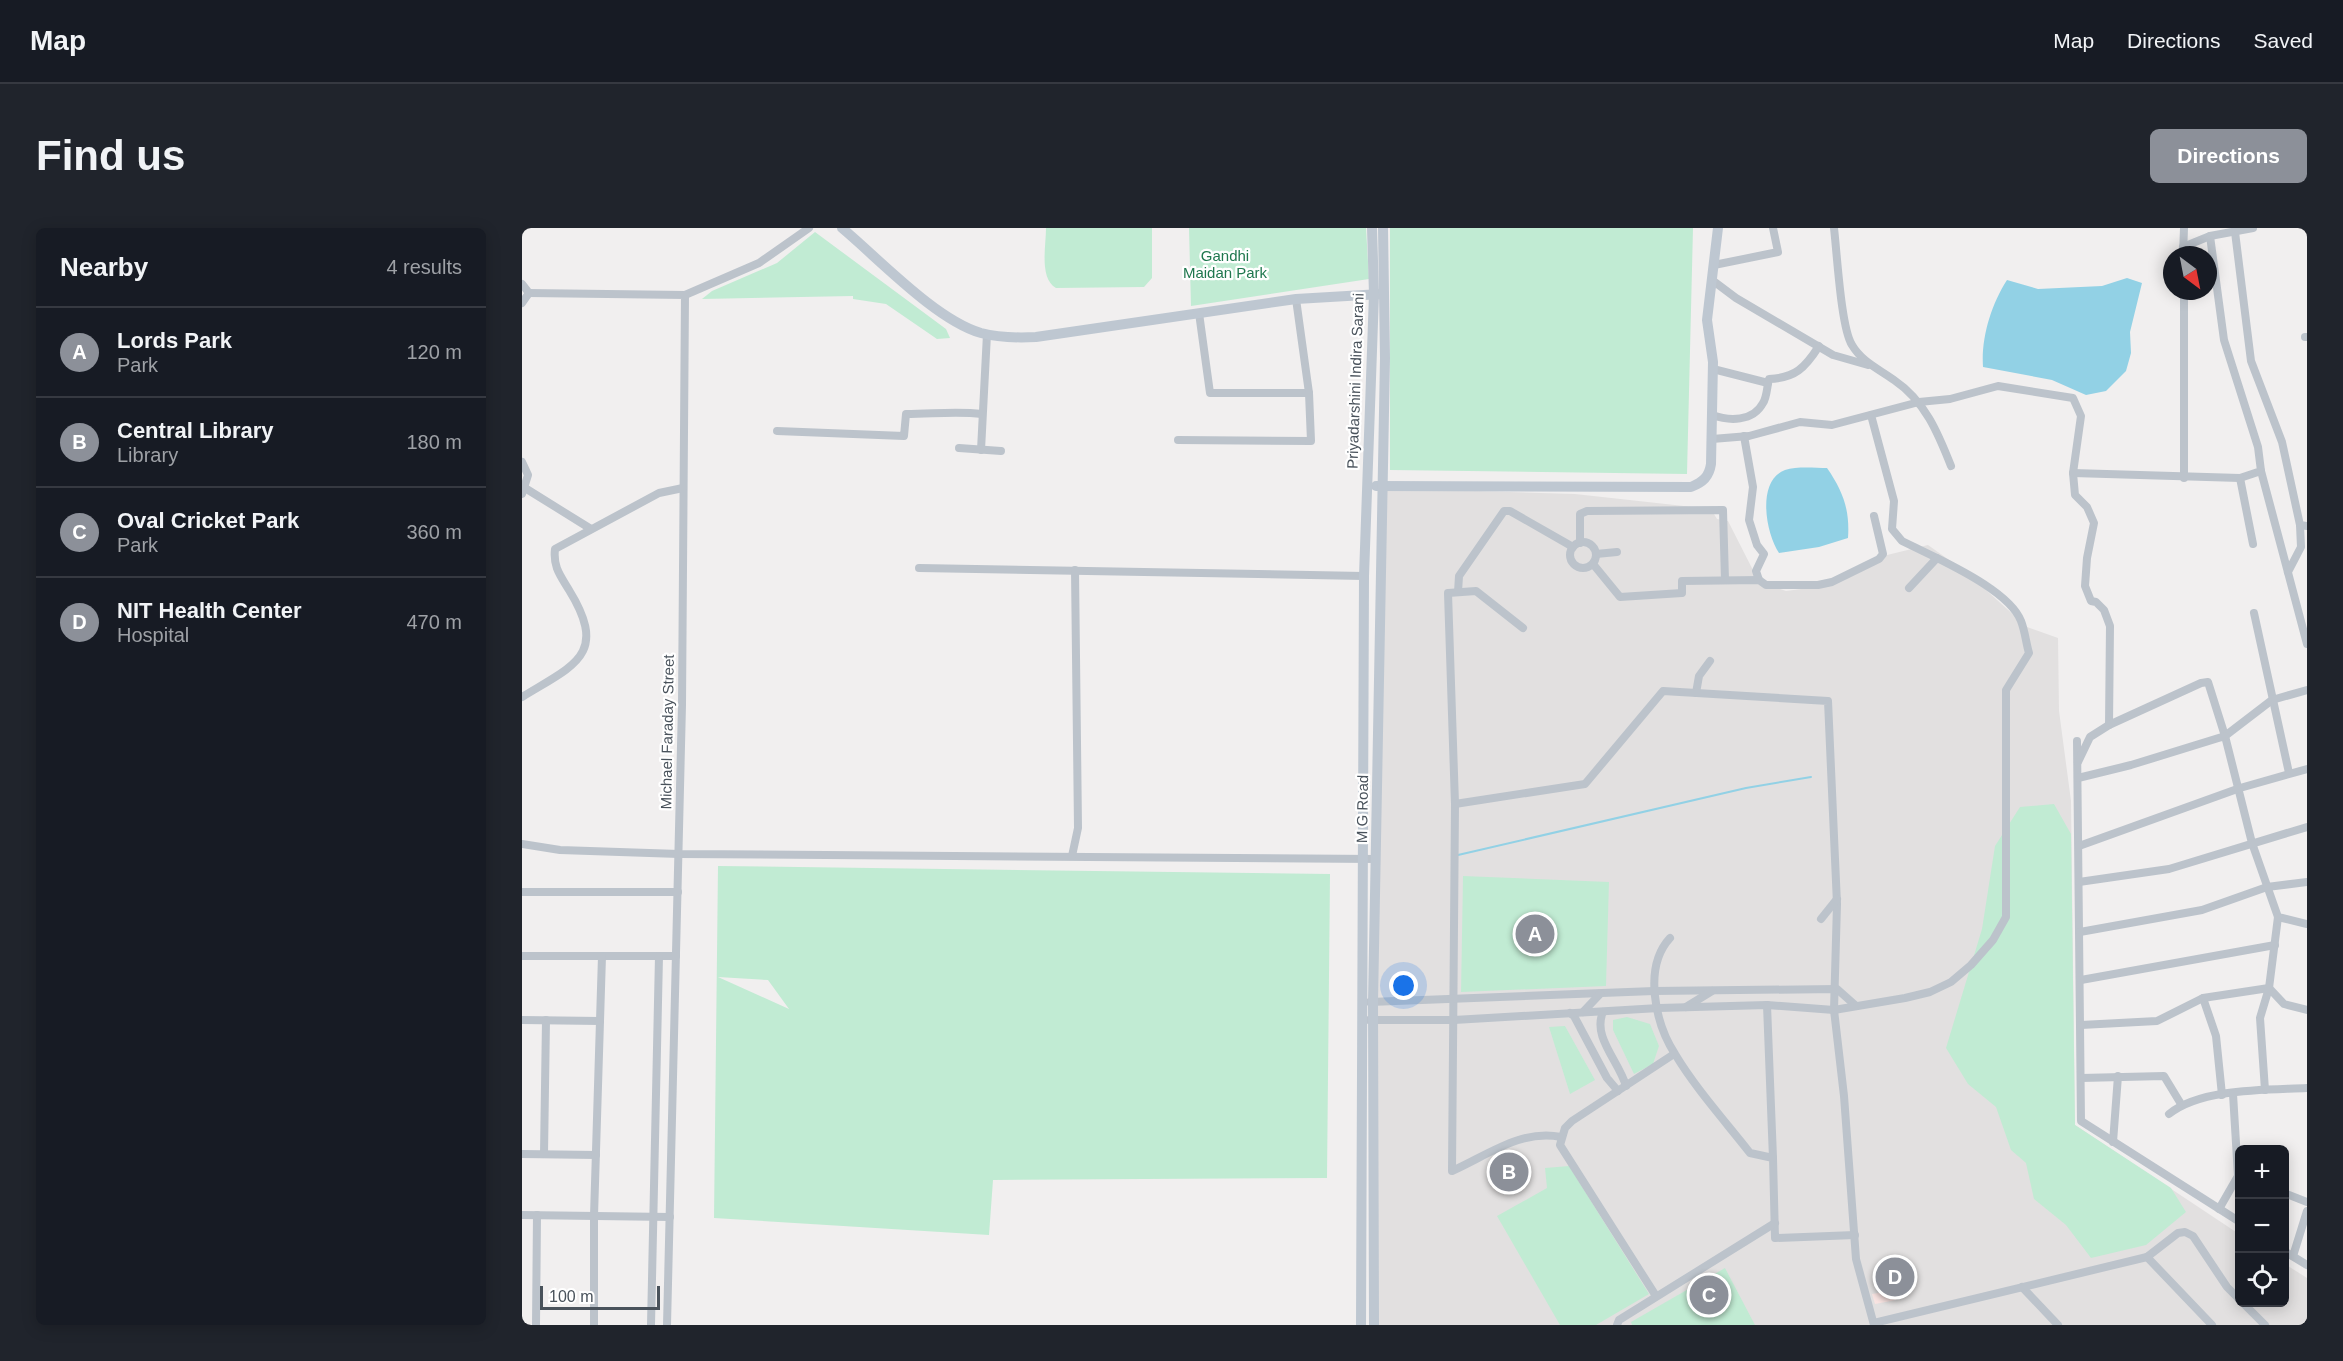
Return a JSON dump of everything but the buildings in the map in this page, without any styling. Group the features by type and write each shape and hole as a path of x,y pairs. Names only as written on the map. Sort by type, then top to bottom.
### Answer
{"street":[{"path":"529,293 685,295 759,263 809,228"},
{"path":"842,228 938,310 987,334 1008,339 1036,337 1296,299 1379,294"},
{"name":"Priyadarshini Indira Sarani","path":"1372,228 1379,294"},
{"name":"Priyadarshini Indira Sarani","path":"1370,859 1364,576 1367,486 1383,228"},
{"path":"1367,486 1691,487 1702,482 1710,473 1713,369 1707,320 1718,228"},
{"path":"1714,265 1778,252 1773,228"},
{"path":"1834,228 1843,313 1851,345 1870,365 1896,381 1919,402 1936,430 1951,466"},
{"path":"2183,246 2184,228"},
{"path":"2193,246 2210,237 2253,228"},
{"path":"2235,232 2251,361 2282,442 2303,526 2301,547 2288,572"},
{"path":"2210,237 2224,340 2258,447 2260,471 2307,642"},
{"path":"1712,280 1736,298 1833,355 1870,365"},
{"path":"522,284 529,293"},
{"path":"522,303 529,293"},
{"name":"M G Road","path":"1374,1325 1368,1002 1370,859 1383,486 1379,294"},
{"name":"Michael Faraday Street","path":"667,1325 679,854 685,295"},
{"path":"1178,440 1311,441 1309,393 1296,299"},
{"path":"2184,300 2184,478"},
{"path":"1199,313 1210,393 1309,393"},
{"path":"981,450 987,334"},
{"path":"1712,415 1725,420 1738,420 1754,413 1764,403 1769,380 1791,377 1800,372 1819,346"},
{"path":"1713,369 1768,383"},
{"path":"1712,439 1744,436 1800,422 1832,424 1919,402 1950,399 1998,386 2073,398 2080,416 2073,473 2075,495 2087,507 2094,523 2087,558 2085,586 2091,601 2096,602 2104,610 2110,626 2109,725"},
{"path":"777,431 904,436 906,414 944,414 950,411 982,414"},
{"path":"1361,1325 1368,1020 1454,1020 1659,1008 1767,1005 1834,1010 1905,998 1930,992 1951,982 1971,965 1993,940 2006,917 2006,690 2029,653 2021,622 2014,608 1965,571 1902,541 1892,529 1894,501 1871,415"},
{"path":"1744,436 1753,487 1749,520 1757,545 1764,554 1756,571 1760,580 1766,585 1818,585 1832,582 1879,559 1883,554 1874,516"},
{"path":"960,448 1001,451"},
{"path":"522,462 528,475 523,491 591,529"},
{"path":"2073,473 2184,478 2240,477 2260,471"},
{"path":"2240,477 2253,544"},
{"path":"522,697 578,660 587,645 588,626 580,608 553,564 555,549 659,493 683,488"},
{"path":"1458,592 1459,576 1504,511 1510,511 1577,545 1589,543 1596,554 1593,564 1584,569 1576,566 1570,555 1577,545 1580,514 1587,511 1723,510 1725,580"},
{"path":"1596,554 1617,552"},
{"path":"1909,588 1937,558"},
{"path":"1593,564 1620,597 1682,593 1682,581 1760,580"},
{"path":"919,568 1364,576"},
{"path":"1072,856 1078,828 1075,570"},
{"path":"1523,628 1476,591 1448,593 1455,804 1452,1171 1509,1143 1545,1134 1561,1137"},
{"path":"2254,613 2289,772"},
{"path":"1696,693 1699,676 1710,661"},
{"path":"2078,763 2090,737 2109,725 2208,682 2240,788 2252,843 2278,917 2269,988 2260,1018 2265,1090"},
{"path":"2078,778 2131,765 2225,736 2272,700 2307,690"},
{"path":"1455,804 1584,784 1663,691 1828,701 1837,899 1837,989 1834,1010 1856,1259 1874,1324 2147,1257 2178,1233 2185,1232 2193,1236 2226,1287 2235,1295"},
{"path":"2077,741 2081,1121 2235,1219"},
{"path":"2079,846 2240,788 2289,772 2307,769"},
{"path":"2079,882 2169,869 2307,828"},
{"path":"522,844 560,850 679,854 1370,859"},
{"path":"2080,932 2202,910 2267,887 2307,882"},
{"path":"522,892 678,892"},
{"path":"1821,919 1837,899"},
{"path":"2278,917 2307,924"},
{"path":"1670,938 1663,946 1654,969 1654,991 1663,1030 1674,1054 1750,1154 1773,1158"},
{"path":"2081,980 2275,945"},
{"path":"522,956 676,956"},
{"path":"594,1325 594,1216 602,956"},
{"path":"651,1325 659,956"},
{"path":"2081,1025 2157,1021 2204,998 2269,988"},
{"path":"2269,988 2284,1004 2307,1010"},
{"path":"1368,1002 1654,991 1837,989 1855,1005"},
{"path":"1686,1007 1713,990"},
{"path":"1583,1012 1600,994"},
{"path":"1583,995 1583,1012"},
{"path":"2204,998 2216,1036 2222,1095"},
{"path":"1767,1005 1776,1238 1855,1235"},
{"path":"1603,1012 1599,1022 1599,1031 1622,1071 1626,1086"},
{"path":"1570,1013 1586,1035 1607,1078 1618,1090"},
{"path":"522,1020 600,1021"},
{"path":"544,1154 546,1020"},
{"path":"1586,1035 1593,1029 1599,1031"},
{"path":"1656,1296 1560,1145 1561,1137 1572,1120 1674,1054"},
{"path":"2113,1142 2118,1076"},
{"path":"2081,1078 2163,1076 2181,1104"},
{"path":"2169,1114 2181,1104 2222,1095 2307,1088"},
{"path":"2233,1094 2237,1145"},
{"path":"522,1154 596,1155"},
{"path":"2219,1209 2235,1183"},
{"path":"2289,1194 2307,1202"},
{"path":"2294,1257 2307,1211"},
{"path":"522,1215 670,1217"},
{"path":"536,1325 537,1215"},
{"path":"1617,1325 1619,1320 1656,1296 1775,1223"},
{"path":"2287,1253 2307,1265"},
{"path":"2147,1257 2212,1325"},
{"path":"2022,1287 2058,1325"},
{"path":"2247,1307 2265,1325"},
{"path":"1901,1318 1907,1325"}],"shaded area":[{"path":"1380,488 1575,494 1711,509 1717,519 1728,521 1759,582 1786,591 1824,586 1883,556 1928,545 1966,572 2027,627 2058,638 2059,711 2071,801 2075,1125 2235,1231 2235,1307 2289,1307 2289,1267 2307,1278 2307,1325 1369,1325"},
{"path":"1898,1256 1906,1289 1903,1290 1904,1295 1896,1300 1875,1304 1872,1294 1891,1291 1883,1262"}],"green space":[{"path":"1046,228 1152,228 1152,278 1144,287 1056,288 1047,277 1045,269"},
{"name":"Gandhi Maidan Park","path":"1189,228 1366,228 1369,279 1191,306"},
{"path":"1390,228 1693,228 1687,474 1390,470"},
{"path":"815,232 946,329 950,338 937,339 886,304 853,299 853,296 702,299 712,291 777,263"},
{"path":"2054,804 2071,834 2075,1125 2171,1188 2186,1212 2146,1245 2091,1258 2066,1225 2034,1199 2026,1163 2011,1150 1996,1107 1968,1084 1946,1048 1982,929 1995,846 2020,807"},
{"path":"718,866 1330,874 1327,1178 993,1180 989,1235 714,1218","holes":["718,977 768,980 789,1009"]},
{"path":"1463,876 1609,882 1606,986 1461,992"},
{"path":"1627,1017 1650,1024 1659,1046 1653,1064 1634,1074 1613,1030 1613,1020"},
{"path":"1565,1026 1595,1080 1570,1094 1549,1027"},
{"path":"1569,1166 1649,1294 1596,1325 1560,1325 1497,1216 1547,1188 1545,1168"},
{"path":"1725,1268 1755,1325 1632,1325 1631,1322"}],"water":[{"path":"2127,278 2142,283 2130,332 2131,353 2126,371 2106,391 2086,395 2052,380 1983,367 1988,322 2007,280 2038,289 2102,286"},
{"path":"1827,468 1844,501 1848,518 1848,538 1819,547 1779,553 1770,534 1766,508 1770,485 1776,476 1785,470"}],"waterway":[{"path":"1458,855 1746,788 1811,777"}],"place":[{"name":"Lords Park","path":"1535,934"},
{"name":"Central Library","path":"1509,1172"},
{"name":"NIT Health Center","path":"1895,1277"},
{"name":"Oval Cricket Park","path":"1709,1295"}]}
